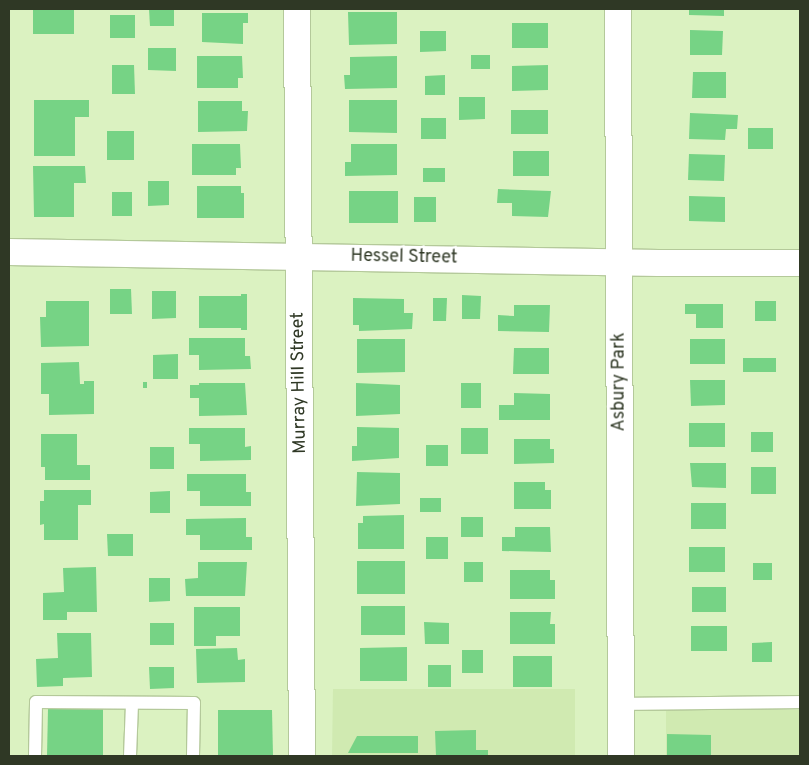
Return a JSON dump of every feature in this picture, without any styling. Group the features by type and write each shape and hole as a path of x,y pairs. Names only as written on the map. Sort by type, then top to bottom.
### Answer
{"street":[{"name":"Murray Hill Street","path":"297,9 302,756"},
{"name":"Asbury Park","path":"618,9 621,756"},
{"name":"Hessel Street","path":"9,252 619,262 800,263"}],"lane":[{"path":"35,756 36,702 194,703 193,756"},
{"path":"620,704 800,702"},
{"path":"130,756 132,703"}],"shaded area":[{"path":"333,689 575,689 575,756 332,756"},
{"path":"666,710 800,710 800,756 666,756"}],"building":[{"path":"33,9 74,9 74,34 33,34"},
{"path":"149,9 174,9 174,26 150,26"},
{"path":"689,9 724,9 724,16 689,15"},
{"path":"348,12 397,12 397,44 349,45"},
{"path":"202,13 248,13 248,23 243,23 243,44 202,42"},
{"path":"110,15 135,15 135,38 110,38"},
{"path":"512,23 548,23 548,48 512,48"},
{"path":"690,30 723,31 722,55 690,55"},
{"path":"420,31 446,31 446,51 420,52"},
{"path":"148,48 176,48 176,71 148,70"},
{"path":"471,55 490,55 490,69 471,69"},
{"path":"197,56 242,56 243,78 238,78 238,88 197,88"},
{"path":"397,56 397,88 345,89 344,75 350,75 350,57"},
{"path":"112,65 134,65 135,94 112,94"},
{"path":"548,65 548,90 512,91 512,66"},
{"path":"693,72 726,72 726,98 692,98"},
{"path":"445,75 445,95 425,95 425,76"},
{"path":"459,97 485,97 485,119 459,120"},
{"path":"34,100 89,100 89,117 75,117 75,156 34,156"},
{"path":"349,100 397,100 397,133 349,132"},
{"path":"198,101 242,101 242,111 248,111 247,131 198,132"},
{"path":"511,110 548,110 548,134 511,134"},
{"path":"690,113 738,115 737,129 726,129 725,140 689,139"},
{"path":"421,118 446,118 446,139 421,139"},
{"path":"748,128 773,128 773,149 748,149"},
{"path":"107,131 134,131 134,160 107,160"},
{"path":"192,144 240,144 241,168 236,168 236,175 192,175"},
{"path":"351,144 397,144 397,175 345,176 345,162 351,162"},
{"path":"513,151 549,151 549,176 513,176"},
{"path":"689,154 725,155 724,181 688,180"},
{"path":"33,166 85,166 86,183 74,183 74,217 34,217"},
{"path":"423,168 445,168 445,182 423,182"},
{"path":"148,181 169,181 169,205 148,206"},
{"path":"197,186 241,186 241,193 244,193 244,218 197,218"},
{"path":"498,189 551,191 548,217 512,216 512,203 497,203"},
{"path":"349,191 398,191 398,223 349,223"},
{"path":"112,192 132,192 132,216 112,216"},
{"path":"689,196 725,197 725,222 689,221"},
{"path":"414,197 436,197 436,222 414,222"},
{"path":"110,289 131,289 132,314 110,314"},
{"path":"152,291 176,291 176,318 152,319"},
{"path":"241,294 247,294 247,330 241,330 241,328 199,328 199,296 241,296"},
{"path":"462,295 481,296 480,319 462,319"},
{"path":"353,298 404,299 404,313 413,313 412,329 359,331 359,325 353,325"},
{"path":"433,298 447,298 446,321 433,321"},
{"path":"46,301 89,301 89,346 41,347 40,317 46,317"},
{"path":"755,301 776,301 776,321 755,321"},
{"path":"685,304 723,304 723,328 696,328 696,314 685,314"},
{"path":"514,305 550,305 549,332 498,331 498,315 514,316"},
{"path":"189,338 245,338 245,356 250,356 251,369 199,370 199,355 189,355"},
{"path":"357,339 405,339 405,372 357,373"},
{"path":"690,339 725,339 725,364 690,364"},
{"path":"514,348 549,348 549,374 513,374"},
{"path":"178,354 178,379 153,379 153,355"},
{"path":"743,358 776,358 776,372 743,372"},
{"path":"79,362 80,384 84,384 84,381 94,381 94,414 49,415 49,394 41,394 41,363"},
{"path":"690,380 725,380 725,405 691,406"},
{"path":"143,382 147,382 147,388 143,388"},
{"path":"199,383 245,383 247,415 199,416 199,398 190,398 190,385 199,385"},
{"path":"356,383 400,385 400,414 356,416"},
{"path":"461,383 481,383 481,408 461,408"},
{"path":"514,393 550,394 550,420 499,420 499,405 514,405"},
{"path":"689,423 725,423 725,447 689,447"},
{"path":"357,427 399,428 399,458 352,461 352,446 357,446"},
{"path":"189,428 245,428 245,447 251,446 251,460 200,461 200,444 189,444"},
{"path":"461,428 488,428 488,454 461,454"},
{"path":"751,432 773,432 773,452 751,452"},
{"path":"41,434 77,434 77,465 90,465 90,480 45,480 45,467 41,467"},
{"path":"514,439 550,439 550,449 554,449 554,463 514,464"},
{"path":"426,445 448,445 448,466 426,466"},
{"path":"150,447 174,447 174,469 150,469"},
{"path":"690,463 726,463 726,488 692,487"},
{"path":"751,467 776,467 776,494 751,494"},
{"path":"357,472 400,473 400,504 356,506"},
{"path":"187,474 246,474 246,492 251,492 251,506 200,506 200,491 187,491"},
{"path":"514,482 545,482 545,490 551,490 551,509 514,509"},
{"path":"44,490 91,490 91,505 78,505 78,540 44,540 44,524 40,525 40,501 44,501"},
{"path":"170,491 170,513 150,513 150,492"},
{"path":"420,498 441,498 441,512 420,512"},
{"path":"691,503 726,503 726,529 691,529"},
{"path":"404,515 404,549 358,549 358,523 363,523 363,516"},
{"path":"461,517 483,517 483,537 461,537"},
{"path":"246,518 246,537 252,537 252,550 200,550 200,535 186,535 186,519"},
{"path":"515,527 550,527 551,552 502,551 502,537 515,537"},
{"path":"107,534 133,534 133,556 108,556"},
{"path":"426,537 448,537 448,559 426,559"},
{"path":"689,547 725,547 725,572 689,572"},
{"path":"357,561 405,561 405,594 357,594"},
{"path":"198,562 247,562 245,596 186,596 185,579 198,578"},
{"path":"464,562 483,562 483,582 464,582"},
{"path":"753,563 772,563 772,580 753,580"},
{"path":"96,567 97,612 67,612 67,620 43,620 43,593 64,592 63,568"},
{"path":"510,570 550,570 550,580 555,580 555,599 510,599"},
{"path":"149,578 170,578 170,601 149,602"},
{"path":"692,587 726,587 726,612 692,612"},
{"path":"361,606 405,606 405,635 361,635"},
{"path":"194,607 240,607 240,636 216,636 216,646 194,646"},
{"path":"510,612 551,612 550,624 555,624 555,644 510,644"},
{"path":"424,622 449,623 449,644 425,644"},
{"path":"150,623 174,623 174,645 150,645"},
{"path":"691,626 727,626 727,651 691,651"},
{"path":"57,633 91,633 92,677 63,678 63,686 37,687 36,659 58,658"},
{"path":"772,642 772,662 752,662 752,643"},
{"path":"407,647 407,681 360,681 360,648"},
{"path":"237,648 238,660 245,659 245,682 197,683 196,649"},
{"path":"462,650 483,650 483,673 462,673"},
{"path":"513,656 552,656 552,687 513,687"},
{"path":"428,665 451,665 451,687 428,687"},
{"path":"149,667 174,667 174,688 150,689"},
{"path":"48,709 103,709 103,756 47,756"},
{"path":"218,710 272,710 273,756 218,756"},
{"path":"476,730 476,750 488,750 488,756 436,756 435,731"},
{"path":"667,734 711,735 711,756 667,756"},
{"path":"357,736 418,736 418,753 348,753"}]}
